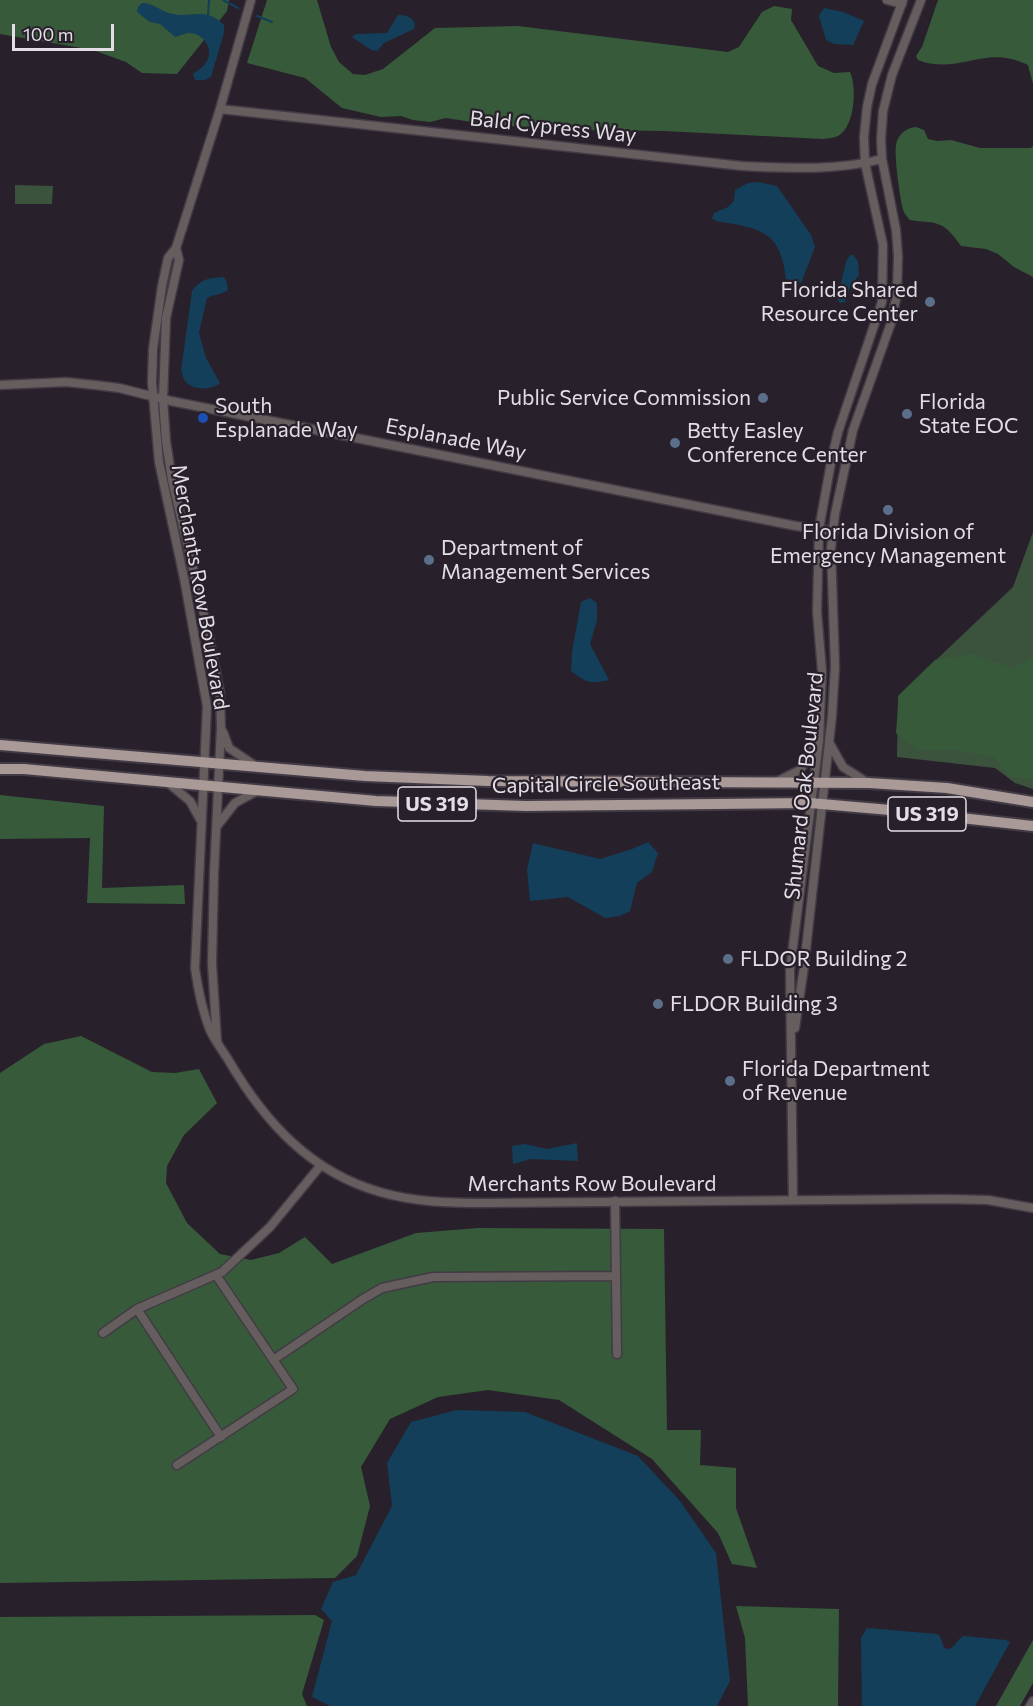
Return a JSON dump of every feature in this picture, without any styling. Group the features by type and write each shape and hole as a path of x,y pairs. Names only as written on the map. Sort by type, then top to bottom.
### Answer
{"main road":[{"name":"Capital Circle Southeast","path":"0,745 365,776 488,781 869,783 947,788 1033,802"},
{"name":"Capital Circle Southeast","path":"0,769 24,769 376,801 526,806 816,803 1033,826"}],"street":[{"name":"Merchants Row Boulevard","path":"251,0 220,109 176,248 168,258 157,314 152,365 152,396 159,462 207,706 195,968 206,1017 240,1080 262,1112 309,1159 350,1182 410,1199 484,1203 944,1198 988,1200 1033,1208"},
{"path":"887,0 903,2"},
{"name":"Shumard Oak Boulevard","path":"793,1200 790,970 819,783 830,744 835,667 831,567 834,531 838,496 853,430 895,306 898,256 896,230 880,139 885,98 921,0"},
{"name":"Shumard Oak Boulevard","path":"819,783 822,671 817,612 819,530 838,432 882,302 882,245 865,163 867,107 872,84 903,2"},
{"name":"Bald Cypress Way","path":"220,109 742,166 788,168 865,163 882,159"},
{"name":"Merchants Row Boulevard","path":"176,248 179,260 166,318 163,399 166,441 172,480 220,693 221,728 212,964 217,1041"},
{"name":"Esplanade Way","path":"0,385 66,382 119,388 163,399 819,530 834,531"},
{"path":"817,612 833,610"},
{"path":"190,615 203,612"},
{"path":"221,728 229,748 254,765"},
{"path":"774,782 800,770 819,741"},
{"path":"830,744 843,767 869,783"},
{"path":"167,782 190,801 201,821"},
{"path":"216,826 235,803 257,791"},
{"name":"Shumard Oak Boulevard","path":"791,1052 804,967 816,803"},
{"path":"103,1333 137,1309 222,1272 270,1227 321,1165"},
{"path":"615,1201 617,1354"},
{"path":"177,1465 293,1389 216,1275"},
{"path":"273,1360 363,1299 382,1288 406,1281 433,1277 616,1276"},
{"path":"137,1309 221,1437"},
{"path":"1030,1706 1033,1701"}],"green space":[{"path":"0,0 229,0 227,11 177,74 142,73 126,62 93,50 0,34"},
{"path":"267,0 317,0 331,47 339,62 353,74 365,75 383,69 435,28 518,26 728,52 739,47 762,12 774,6 792,9 791,20 818,66 834,73 850,72 854,96 853,106 844,131 836,137 823,139 491,125 446,118 430,122 401,116 381,117 342,108 305,78 247,63"},
{"path":"938,0 1033,0 1033,84 1028,65 1013,59 998,57 946,64 933,64 918,60 916,56 922,47"},
{"path":"916,127 924,130 928,139 951,140 980,148 1031,148 1033,146 1033,277 1014,267 998,254 986,249 961,246 949,231 939,224 910,220 904,213 899,189 896,145 903,132"},
{"path":"15,185 53,186 52,204 15,204"},
{"path":"1033,532 1033,789 1015,783 995,768 897,757 898,696 1013,587"},
{"path":"972,654 1013,668 1033,656 1033,780 1008,776 994,757 953,750 918,751 896,733 899,695 935,660"},
{"path":"0,795 104,806 102,888 184,885 185,904 87,903 90,838 0,839"},
{"path":"81,1036 152,1072 175,1073 199,1069 217,1103 184,1135 167,1166 166,1183 187,1223 220,1254 251,1260 279,1253 305,1237 332,1264 416,1233 478,1228 664,1229 667,1430 701,1430 700,1465 736,1468 736,1508 757,1568 732,1564 718,1533 652,1459 559,1400 488,1390 438,1397 390,1419 361,1467 370,1506 357,1556 335,1578 0,1583 0,1073 44,1044"},
{"path":"736,1606 839,1609 838,1706 748,1706 745,1638"},
{"path":"315,1615 324,1620 302,1694 307,1706 0,1706 0,1617"},
{"path":"1033,1640 1033,1683 1020,1706 996,1706"}],"water":[{"path":"142,3 177,15 203,14 217,19 224,25 224,33 211,77 205,80 195,80 193,74 204,65 209,56 208,46 203,38 189,33 175,37 160,24 150,22 137,12"},
{"path":"824,8 843,12 864,21 853,45 834,44 826,40 819,16"},
{"path":"398,15 411,19 415,23 414,29 384,43 377,51 371,50 352,37 356,34 387,33"},
{"path":"758,182 777,186 811,235 815,247 801,283 786,279 779,250 765,234 712,218 714,213 728,207 734,201 735,190 748,183"},
{"path":"850,255 858,261 859,275 850,287 845,302 840,303 837,299 846,262"},
{"path":"224,277 228,290 207,298 199,333 206,358 220,383 208,388 193,387 185,381 181,371 192,291 205,280"},
{"path":"590,598 597,603 597,620 590,644 609,680 598,682 589,682 571,671 581,602"},
{"path":"648,842 658,853 652,872 637,883 630,911 620,916 605,918 568,897 530,901 527,870 533,843 600,859"},
{"path":"577,1143 578,1161 531,1159 513,1164 512,1146 525,1144 547,1149"},
{"path":"457,1410 525,1412 638,1456 680,1501 716,1553 730,1681 717,1706 330,1706 312,1697 332,1621 321,1609 333,1582 356,1575 392,1506 387,1463 411,1422"},
{"path":"867,1628 937,1634 944,1648 947,1649 950,1649 963,1636 1010,1642 975,1706 862,1706 861,1638"}],"waterway":[{"path":"208,15 209,0"},
{"path":"223,0 238,8"},
{"path":"257,16 272,22"}],"place":[{"name":"Florida Shared Resource Center","path":"930,302"},
{"name":"Public Service Commission","path":"763,398"},
{"name":"Florida State EOC","path":"907,414"},
{"name":"South Esplanade Way","path":"203,418"},
{"name":"Betty Easley Conference Center","path":"675,443"},
{"name":"Florida Division of Emergency Management","path":"888,510"},
{"name":"Department of Management Services","path":"429,560"},
{"name":"FLDOR Building 2","path":"728,959"},
{"name":"FLDOR Building 3","path":"658,1004"},
{"name":"Florida Department of Revenue","path":"730,1081"}]}
